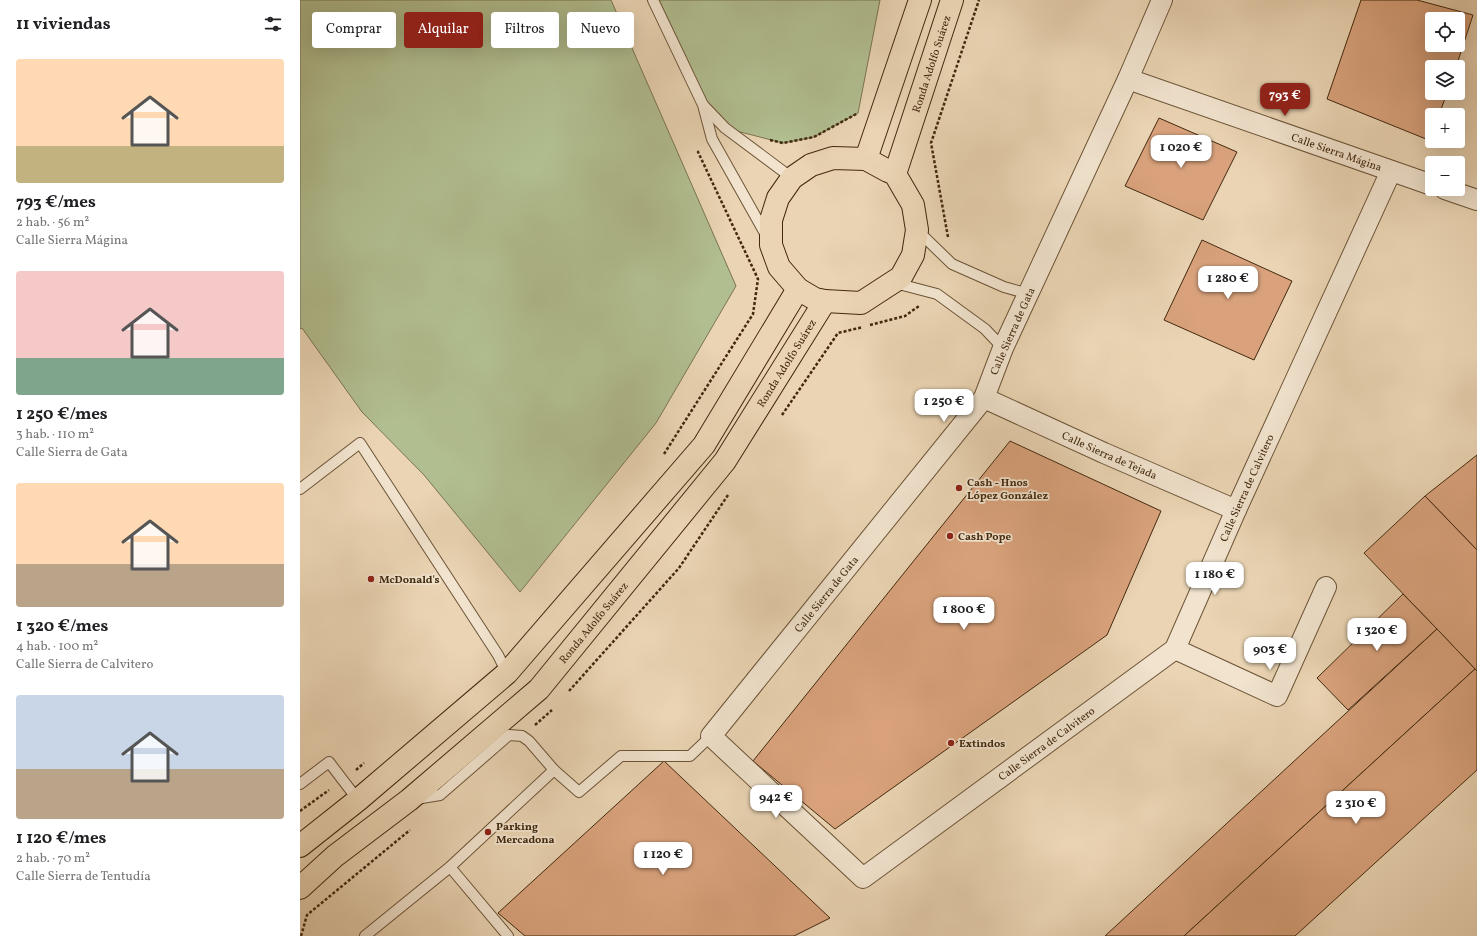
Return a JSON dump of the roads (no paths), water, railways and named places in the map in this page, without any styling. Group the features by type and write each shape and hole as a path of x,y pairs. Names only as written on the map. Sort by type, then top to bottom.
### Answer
{"main road":[{"path":"866,159 920,0"},
{"name":"Ronda Adolfo Suárez","path":"895,174 952,0"},
{"path":"833,158 866,159 888,172 895,174 913,205 917,230 913,255 901,277 861,303 815,299 798,289 780,267 771,244 771,220 778,198 792,178 811,165 833,158"},
{"path":"300,846 358,800 507,673 704,445 798,289"},
{"name":"Ronda Adolfo Suárez","path":"300,888 335,856 409,800 539,689 725,461 825,301"}],"street":[{"name":"Calle Sierra de Gata","path":"711,736 984,398 1003,348 1128,79 1162,0"},
{"name":"Calle Sierra Mágina","path":"1128,79 1425,183"},
{"name":"Calle Sierra de Calvitero","path":"711,736 863,878 1175,649 1236,510 1391,171"},
{"path":"1465,196 1477,200"},
{"name":"Calle Sierra de Tejada","path":"984,398 1104,453 1236,510"},
{"path":"1175,649 1277,696 1326,587"}],"lane":[{"path":"653,0 703,105 712,139 771,244"},
{"path":"703,105 725,128 792,178"},
{"path":"917,230 952,264 1004,287 1029,294"},
{"path":"893,283 937,294 984,329 1003,348"},
{"path":"300,489 360,443 498,655 507,673"},
{"path":"409,800 440,795 508,735 522,736 529,741 554,770 579,792 621,756 690,756 711,736"},
{"path":"300,784 329,762 358,800"},
{"path":"365,936 450,867 554,770"},
{"path":"450,867 508,936"}],"place":[{"name":"Cash - Hnos López González","path":"959,488"},
{"name":"Cash Pope","path":"950,536"},
{"name":"McDonald's","path":"371,579"},
{"name":"Extindos","path":"951,743"},
{"name":"Parking Mercadona","path":"488,832"}]}
